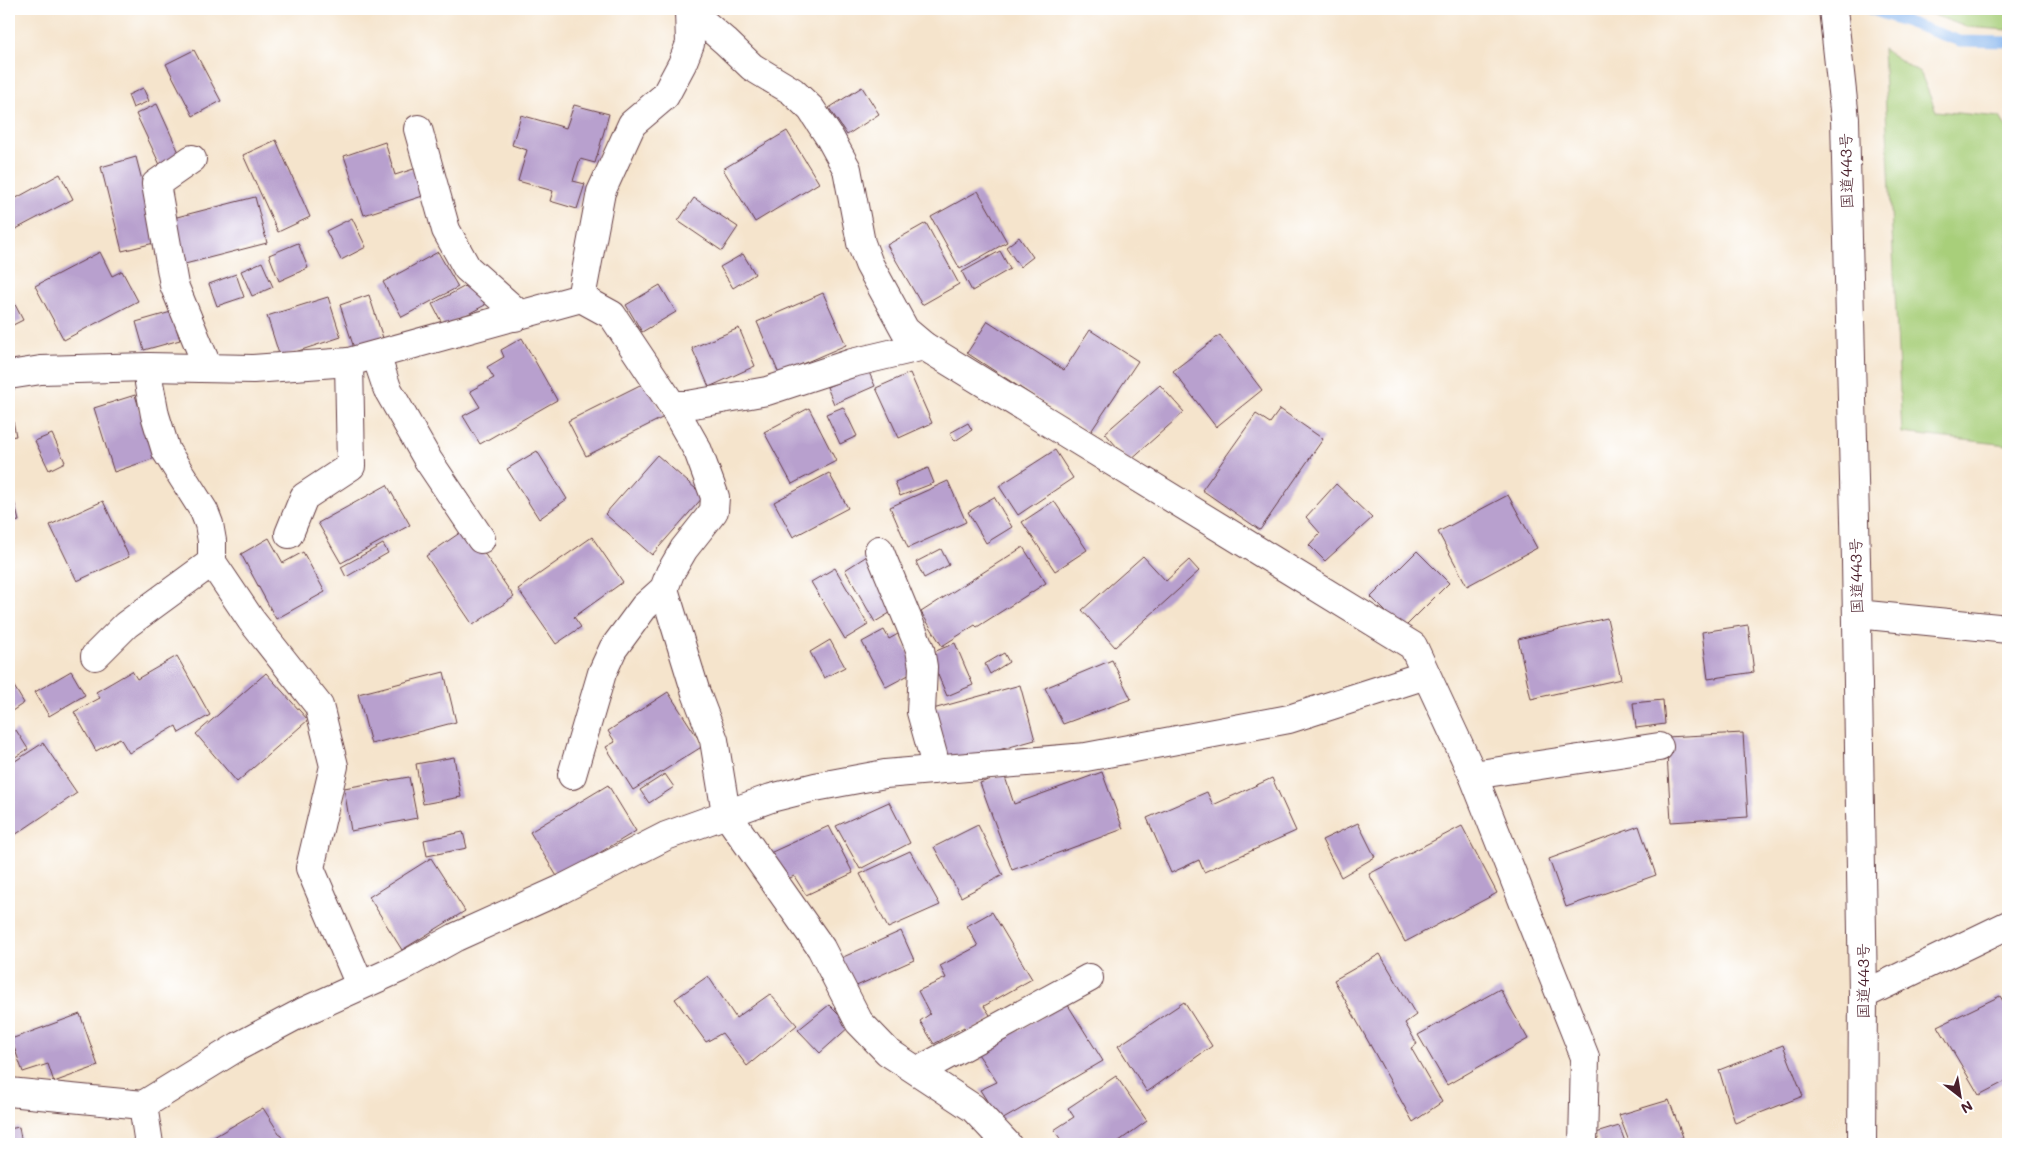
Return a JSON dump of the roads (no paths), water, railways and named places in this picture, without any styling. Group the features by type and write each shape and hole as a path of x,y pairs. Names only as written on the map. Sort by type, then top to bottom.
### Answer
{"main road":[{"path":"581,298 601,192 632,124 665,96 682,64 690,44 688,9"},
{"path":"688,9 752,67 792,91 811,109 847,169 861,243 869,264 905,330 924,346 1413,646 1473,775 1585,1057 1582,1144"},
{"name":"国道443号","path":"1833,9 1845,118 1864,995 1862,1144"},
{"path":"418,129 446,230 467,268 513,308 515,317"},
{"path":"192,159 156,184 174,285 208,368"},
{"path":"9,375 41,370 148,367 253,369 349,362 581,298 612,315 672,404 698,452 715,497 714,511 684,550 670,573 664,589 644,607 613,649 602,673 572,775"},
{"path":"672,404 688,405 767,391 852,363 924,346"},
{"path":"376,355 388,388 428,460 481,539"},
{"path":"289,534 304,497 351,466 349,362"},
{"path":"148,367 148,383 166,452 206,517 212,541 212,562 251,620 318,706 334,766 310,868 360,985"},
{"path":"879,550 920,649 923,667 921,712 933,756 932,770"},
{"path":"95,656 126,625 212,562"},
{"path":"664,589 696,693 714,740 726,813 821,948 859,1022 888,1052 973,1108 1006,1144"},
{"path":"1857,614 2008,629"},
{"path":"9,1092 143,1105 239,1046 304,1012 400,968 456,937 560,890 666,836 771,798 814,787 885,774 1086,757 1289,719 1426,675"},
{"path":"1473,775 1659,747"},
{"path":"1864,995 2008,925"},
{"path":"918,1071 1089,978"},
{"path":"143,1105 149,1144"}],"waterway":[{"path":"1870,9 1960,41 2008,42"}]}
